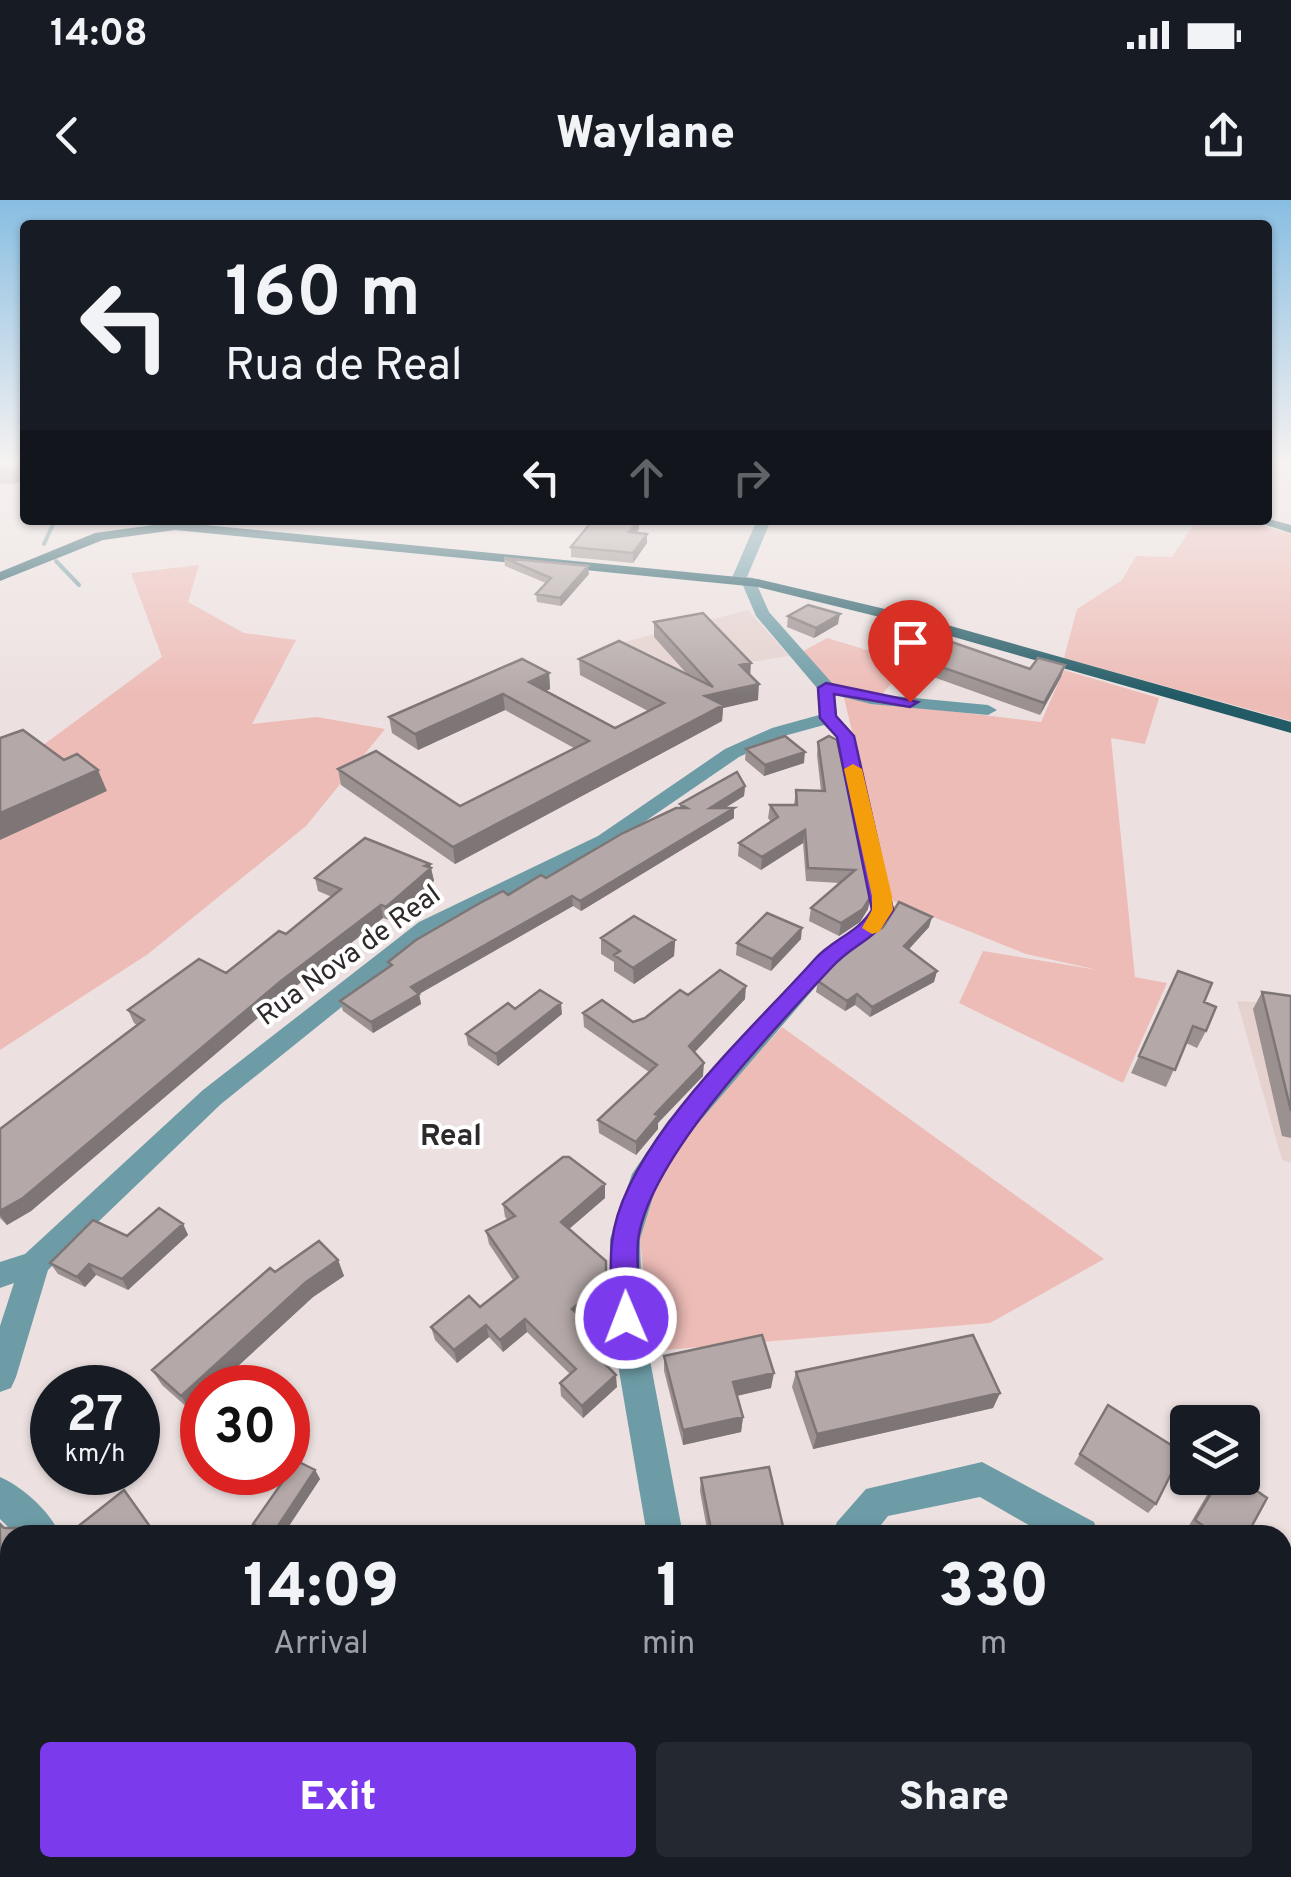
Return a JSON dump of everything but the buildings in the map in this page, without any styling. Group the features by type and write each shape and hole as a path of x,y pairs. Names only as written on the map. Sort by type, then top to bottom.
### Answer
{"main road":[{"path":"0,577 90,540"},
{"path":"322,540 785,588 1291,728"}],"street":[{"path":"757,540 743,581 762,613 826,688 871,699 988,710"},
{"path":"758,603 785,588"},
{"path":"663,1525 626,1318 625,1239 646,1174 678,1129 828,958 871,930 882,910 846,736 828,718 826,688"},
{"name":"Rua Nova de Real","path":"0,1276 36,1263 212,1096 427,927 605,840 732,754 778,732 828,718"},
{"path":"0,1377 36,1263"},
{"path":"858,1525 878,1501 982,1478 1064,1525"},
{"path":"0,1495 32,1525"}],"shaded area":[{"path":"1183,540 1291,540 1291,721 1064,658 1077,609 1122,580 1136,556 1172,557"},
{"path":"199,565 188,602 244,633 296,640 252,724 317,717 385,729 306,826 148,954 0,1050 0,795 19,763 162,657 131,573"},
{"path":"748,610 789,656 664,676 605,647"},
{"path":"827,638 910,663 875,702 1041,722 1064,670 1159,698 1145,744 1111,738 1135,977 1167,983 1123,1083 959,1003 983,951 1098,970 1026,954 893,901 844,698 800,653"},
{"path":"1237,1001 1291,1004 1291,1163 1282,1160"},
{"path":"782,1027 1104,1259 990,1323 652,1351 639,1231 671,1149"}],"waterway":[{"path":"44,544 46,540"},
{"path":"56,561 79,585"}],"slow traffic":[{"path":"853,769 882,896 882,910 872,928"}],"district":[{"name":"Real","path":"451,1135"}],"route":[{"path":"626,1318 625,1239 646,1174 678,1129 828,958 871,930 882,910 846,736 828,718 826,688 871,699 910,702"}]}
